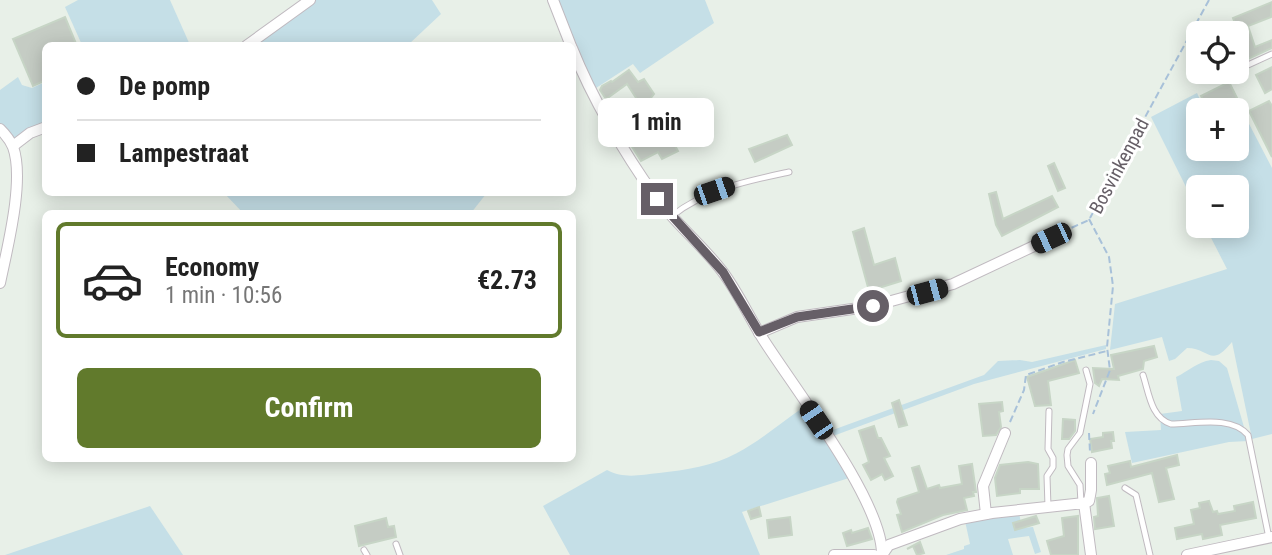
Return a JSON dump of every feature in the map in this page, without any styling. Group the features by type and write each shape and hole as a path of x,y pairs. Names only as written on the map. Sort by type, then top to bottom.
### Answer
{"street":[{"path":"252,42 310,0"},
{"path":"553,0 570,42"},
{"path":"576,55 601,107 639,174 672,216 723,272 868,502 879,529 882,555"},
{"path":"13,146 30,133 42,128"},
{"path":"0,129 13,146 16,173 13,216 0,284"},
{"path":"759,332 797,317 873,306 953,284 1051,238"},
{"path":"986,514 983,486 1005,433"},
{"path":"882,555 889,545 960,519 1089,501 1091,463"},
{"path":"1083,503 1091,555"},
{"path":"1187,555 1270,537"},
{"path":"834,555 874,555"}],"lane":[{"path":"1249,65 1272,54"},
{"path":"672,216 686,204 714,191 789,172"},
{"path":"1083,503 1080,485 1068,466 1067,455 1068,449 1080,433 1090,384 1086,370"},
{"path":"1143,375 1157,416 1164,422 1226,423 1235,425 1248,435 1270,537"},
{"path":"1048,507 1047,476 1053,467 1053,457 1048,449 1049,411"},
{"path":"1125,488 1136,495 1150,555"},
{"path":"396,544 400,555"}],"path":[{"name":"Bosvinkenpad","path":"1093,415 1110,370 1108,351 1113,273 1109,257 1089,219 1209,0"},
{"path":"1051,238 1089,219"},
{"path":"1005,433 1024,390 1026,375 1108,351"},
{"path":"1089,427 1091,463"}],"shaded area":[{"path":"78,0 170,0 189,42 81,42 65,7"},
{"path":"314,0 432,0 441,14 411,42 257,42"},
{"path":"558,0 705,0 714,23 640,73 633,64 596,88 583,66"},
{"path":"18,77 22,85 32,88 42,83 42,124 15,138 0,123 0,90"},
{"path":"1186,99 1186,161 1249,161 1249,124 1272,168 1272,434 1252,439 1232,342 1214,356 1187,348 1169,361 1162,337 1110,350 1115,304 1227,269 1211,238 1249,238 1249,175 1186,175 1186,187 1151,117"},
{"path":"227,196 484,196 473,210 240,210"},
{"path":"1106,345 1106,349 974,384 833,436 830,431 984,375 998,361 1032,362"},
{"path":"1211,360 1219,361 1227,368 1248,441 1229,442 1132,463 1125,432 1161,430 1160,414 1182,411 1176,377"},
{"path":"804,407 849,478 742,512 760,555 570,555 543,506 607,470 620,475 639,475 689,469 718,461 754,443"},
{"path":"150,506 183,555 5,555"},
{"path":"1019,513 1022,528 1033,527 1041,552 1035,554 1029,536 1008,539 1013,555 946,555 970,544 965,521"}],"building":[{"path":"1272,2 1271,17 1249,26 1249,21 1234,21 1233,18"},
{"path":"65,17 75,42 42,42 42,82 33,86 13,39"},
{"path":"1249,29 1255,47 1272,40 1272,48 1249,59"},
{"path":"1272,67 1272,89 1265,93 1256,75"},
{"path":"629,70 638,82 644,79 654,94 647,103 649,106 634,117 628,108 638,101 627,84 606,99 600,90 602,86"},
{"path":"1230,84 1237,98 1202,98 1201,96"},
{"path":"1269,101 1272,106 1272,157 1249,111"},
{"path":"632,116 647,136 658,129 667,144 673,142 678,151 662,159 658,152 641,161 631,145 639,140 626,121"},
{"path":"787,135 792,145 755,162 749,149"},
{"path":"1054,163 1065,188 1058,191 1048,166"},
{"path":"996,192 1003,219 1052,196 1058,207 1002,236 996,225 989,194"},
{"path":"864,228 874,265 895,258 901,281 869,291 853,232"},
{"path":"1154,346 1157,357 1144,361 1143,369 1118,376 1119,380 1102,379 1099,386 1095,383 1093,368 1114,369 1111,355"},
{"path":"1075,360 1079,373 1048,381 1051,405 1035,406 1027,377"},
{"path":"899,400 907,425 899,427 892,403"},
{"path":"1002,402 1003,411 999,412 1001,427 996,435 983,436 979,404"},
{"path":"1063,419 1075,420 1075,431 1069,439 1062,439"},
{"path":"874,426 878,438 881,438 890,456 884,458 893,476 885,480 882,474 871,480 863,465 869,462 859,431"},
{"path":"1113,432 1112,448 1092,452 1090,439"},
{"path":"1177,455 1179,465 1166,468 1174,499 1159,502 1152,473 1107,485 1105,474 1110,473 1108,466 1130,461 1131,467"},
{"path":"1028,462 1038,464 1039,489 1020,489 1020,493 997,496 995,478 1000,465"},
{"path":"972,464 976,492 973,492 974,496 964,498 967,510 943,515 902,532 897,515 901,514 898,499 919,492 912,468 919,466 927,489 939,485 940,488 962,484 959,466"},
{"path":"1109,496 1114,526 1095,529 1094,517 1098,516 1097,498"},
{"path":"1209,501 1213,512 1217,511 1218,514 1235,511 1234,506 1253,502 1256,518 1220,525 1222,535 1203,539 1202,534 1177,539 1175,528 1194,524 1191,510 1200,508 1199,503"},
{"path":"759,507 761,516 751,519 748,511"},
{"path":"1036,516 1039,523 1015,530 1013,523"},
{"path":"1078,516 1078,555 1051,555 1047,541 1064,536 1062,518"},
{"path":"790,517 792,535 769,538 767,520"},
{"path":"386,518 388,527 394,526 396,537 359,546 355,526"},
{"path":"868,528 872,539 847,546 843,533"},
{"path":"920,542 924,553 917,555 913,546 907,549"}],"route":[{"path":"657,199 723,272 759,332 797,317 873,306"}]}
